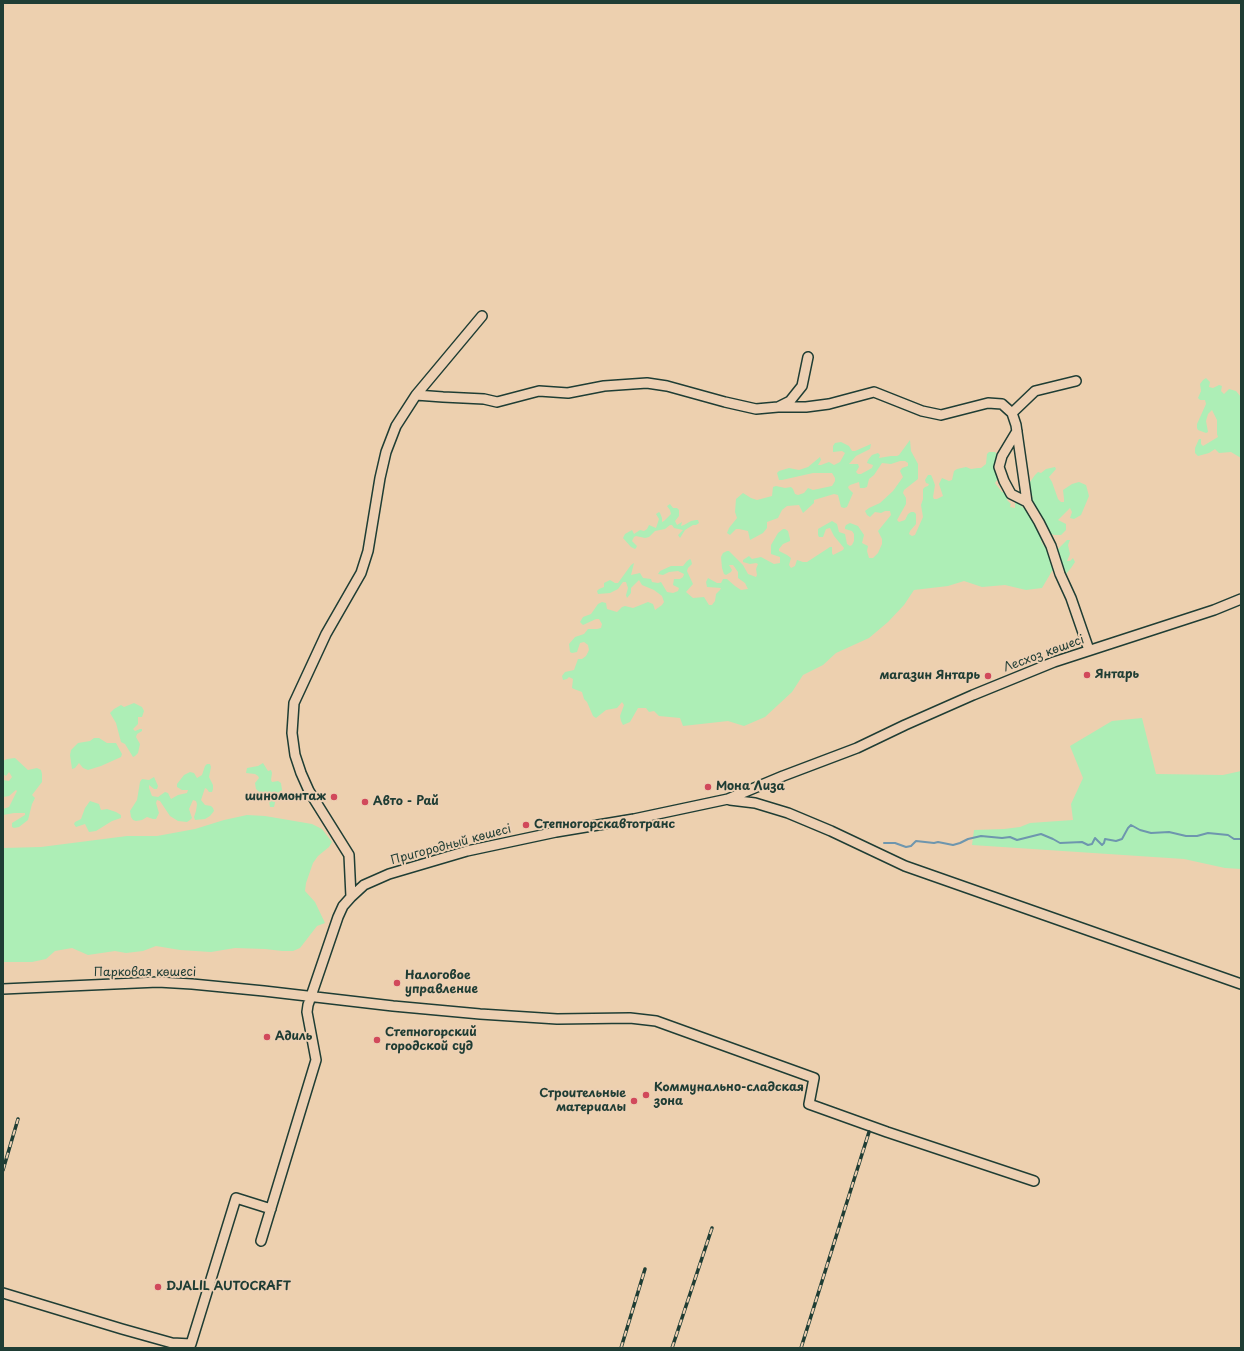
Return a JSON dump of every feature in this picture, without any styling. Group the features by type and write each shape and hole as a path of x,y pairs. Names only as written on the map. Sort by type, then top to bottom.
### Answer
{"street":[{"path":"351,896 349,855 309,791 301,773 294,748 292,733 294,703 326,634 361,573 368,551 380,478 386,452 396,426 416,395 482,316"},
{"path":"778,407 790,401 802,386 808,357"},
{"path":"1012,413 1035,391 1076,381"},
{"path":"416,395 484,399 497,402 539,391 568,392 604,386 647,383 667,386 756,409 806,407 829,404 874,392 922,411 941,415 988,403 1002,404 1012,413 1017,431 1027,502 1051,546 1060,574 1072,598 1089,650"},
{"path":"1017,431 1002,456 999,467 1011,494 1027,502"},
{"name":"Лесхоз көшесі","path":"728,799 857,748 905,724 1054,662 1214,610 1241,599"},
{"path":"728,799 755,803 788,813 906,866 1241,984"},
{"name":"Пригородный көшесі","path":"261,1241 316,1060 307,1012 311,996 338,917 343,906 351,896 364,885 374,880 429,861 467,851 556,832 634,819 728,799"},
{"name":"Парковая көшесі","path":"3,989 158,982 192,984 480,1014 557,1019 630,1018 656,1021 814,1078 809,1104 1034,1182"},
{"path":"3,1293 172,1343 191,1344 236,1198 271,1209"}],"green space":[{"path":"1206,378 1210,382 1209,387 1213,388 1219,385 1222,386 1221,391 1224,394 1229,389 1236,391 1241,397 1241,458 1231,452 1219,453 1215,449 1209,453 1198,456 1195,453 1195,448 1199,439 1201,439 1201,444 1203,446 1218,437 1217,420 1212,410 1208,414 1206,421 1208,432 1206,433 1198,430 1197,428 1197,424 1206,404 1205,400 1200,400 1198,398 1201,391 1200,384"},
{"path":"910,440 911,451 918,464 918,479 904,490 903,493 906,498 906,504 897,520 899,522 905,520 911,512 916,514 916,524 909,534 912,536 915,535 923,517 921,505 923,499 923,489 929,484 926,483 925,480 928,475 931,475 935,485 933,497 934,499 937,499 943,496 939,484 942,478 949,481 952,480 954,471 957,469 966,467 971,469 981,468 986,464 987,454 989,452 995,452 999,456 999,477 995,483 1002,492 1009,492 1007,500 1011,504 1010,507 1015,508 1015,502 1017,499 1020,501 1022,507 1025,508 1033,496 1027,496 1030,482 1038,472 1041,473 1046,469 1055,467 1056,469 1049,477 1058,499 1061,502 1064,502 1063,490 1072,484 1079,482 1086,485 1089,496 1081,515 1074,519 1070,518 1072,512 1070,508 1058,520 1066,524 1066,530 1061,535 1054,535 1047,532 1042,536 1041,541 1044,546 1049,547 1051,551 1049,554 1050,555 1067,540 1070,540 1068,545 1070,554 1067,561 1070,561 1073,558 1075,562 1071,568 1066,574 1061,566 1052,571 1042,588 1026,590 1005,585 982,587 964,581 948,586 914,590 904,605 888,622 869,638 836,653 823,665 803,675 792,692 765,717 744,726 728,721 683,726 680,718 659,716 654,711 649,712 646,708 638,708 630,722 623,725 620,716 624,705 622,702 617,708 606,710 596,718 593,716 582,692 572,688 573,679 569,677 563,680 562,676 565,672 574,670 578,659 582,659 586,656 589,650 588,645 584,642 580,643 577,652 572,653 570,652 569,644 575,637 584,634 588,629 601,628 602,624 599,619 583,625 580,622 583,617 591,614 598,604 602,602 606,603 607,609 617,612 625,606 633,608 648,602 653,604 655,610 664,602 662,596 654,590 642,585 639,580 631,588 631,593 627,598 626,595 628,588 626,582 623,582 618,589 610,593 598,594 597,591 604,587 604,583 610,580 618,583 634,563 631,575 640,573 643,578 651,579 652,582 661,582 667,592 673,593 678,591 679,588 673,585 674,579 680,579 684,574 678,571 669,572 663,575 658,574 660,571 671,566 683,566 690,559 692,564 687,571 693,584 686,592 693,598 704,597 709,605 712,605 715,601 716,594 721,588 707,587 706,582 708,578 717,583 721,583 723,579 727,579 741,590 748,589 745,583 738,578 738,572 733,565 729,565 732,570 731,572 726,575 724,574 721,557 723,553 729,551 743,565 748,574 756,577 756,569 758,564 750,564 743,562 743,560 749,556 752,559 761,557 774,564 780,563 780,557 771,554 771,545 778,533 783,529 788,531 790,541 783,544 779,551 791,558 789,565 791,568 795,566 797,560 807,562 830,547 832,547 833,555 843,550 844,548 834,536 830,528 826,529 823,537 819,537 818,535 818,529 832,521 837,524 839,532 845,534 847,544 850,546 854,541 854,534 852,531 845,529 845,527 850,523 858,526 864,535 862,543 868,546 867,551 869,558 873,558 878,553 882,544 882,539 878,531 891,515 890,511 885,511 881,513 875,512 870,517 865,511 880,503 893,491 903,477 900,471 902,468 908,466 908,463 905,461 891,464 882,463 874,475 869,479 867,487 860,488 859,482 850,485 848,487 853,493 847,507 841,507 838,495 834,494 814,500 814,503 803,513 799,505 787,506 782,510 778,518 767,522 767,528 763,533 750,540 748,531 736,529 730,535 727,533 737,518 735,512 736,499 743,493 757,500 772,496 773,487 776,486 785,488 791,487 795,494 798,495 804,493 808,488 813,490 832,486 835,478 832,473 813,473 779,480 777,473 789,468 799,470 808,467 820,457 821,460 818,465 829,462 834,465 840,462 845,453 842,451 833,452 833,446 835,443 841,442 849,446 852,451 871,444 870,449 856,456 849,464 858,464 859,467 856,472 861,474 872,468 873,465 867,463 872,455 878,453 880,455 879,458 897,456"},
{"path":"670,504 673,508 677,508 679,510 679,516 675,521 677,525 682,522 681,526 696,520 698,520 699,523 685,530 680,538 678,535 683,530 674,528 672,525 665,529 655,531 649,537 645,538 636,536 632,541 637,546 635,549 631,547 623,538 625,534 632,530 634,534 640,530 644,531 649,525 656,528 659,519 656,514 659,512 662,522 664,521 671,514 667,506"},
{"path":"134,703 142,707 144,711 142,717 138,717 138,724 133,729 135,731 142,729 142,731 137,734 136,737 140,744 138,753 133,757 125,744 121,742 116,723 110,713 121,705 124,707"},
{"path":"1142,718 1156,774 1223,775 1241,771 1241,869 1225,868 1184,859 972,845 974,830 1004,829 1020,827 1030,823 1073,820 1071,804 1083,778 1070,746 1112,721"},
{"path":"94,738 99,738 107,743 116,743 122,754 121,757 88,770 83,768 79,763 72,769 70,755 71,750 78,743 90,741"},
{"path":"15,758 28,770 37,768 41,770 42,782 32,795 35,798 28,820 19,827 14,828 12,827 12,823 25,815 25,813 3,815 3,809 9,807 17,791 16,790 9,796 3,797 3,780 9,781 12,777 9,772 6,776 3,774 3,761"},
{"path":"263,763 268,771 271,770 272,782 278,781 281,783 282,790 276,798 274,807 270,807 269,801 256,789 255,783 259,778 258,776 255,774 246,773 247,768 258,766"},
{"path":"207,764 210,764 211,767 209,777 213,785 213,789 212,792 209,792 205,788 201,800 205,805 213,808 214,811 210,816 205,819 195,820 194,817 197,804 196,801 193,800 189,809 192,818 187,822 178,821 170,816 160,801 157,800 156,803 159,813 156,819 147,817 142,820 133,820 130,811 137,800 140,782 142,779 149,780 154,777 158,786 157,789 154,789 149,785 152,796 158,797 165,792 168,793 171,799 178,795 187,793 188,790 182,790 177,787 177,784 184,775 190,772 194,773 197,778 202,775"},
{"path":"90,801 99,804 101,810 107,809 116,812 121,815 121,818 112,821 96,831 89,832 85,824 76,827 74,824 75,822 81,819 85,808"},
{"path":"247,815 265,816 312,824 322,829 332,842 313,863 306,883 305,891 315,902 325,923 317,926 300,948 293,951 282,951 235,948 211,952 180,950 156,946 143,951 126,953 115,951 88,955 72,948 55,951 46,959 32,962 3,962 3,848 41,847 127,836 157,836 195,829"}],"waterway":[{"path":"884,843 895,843 906,847 911,846 916,841 938,842 953,845 981,836 1002,838 1010,837 1017,840 1041,834 1060,843 1082,842 1088,845 1092,844 1095,838 1102,845 1105,839 1116,841 1122,839 1131,825 1140,830 1151,833 1169,832 1186,836 1197,836 1208,833 1228,835 1234,839 1241,839"}],"railway":[{"path":"3,1170 18,1119"},
{"path":"801,1348 869,1132"},
{"path":"672,1348 712,1228"},
{"path":"621,1348 645,1269"}],"place":[{"name":"Янтарь","path":"1087,675"},
{"name":"магазин Янтарь","path":"988,676"},
{"name":"Мона Лиза","path":"708,787"},
{"name":"шиномонтаж","path":"334,797"},
{"name":"Авто - Рай","path":"365,802"},
{"name":"Степногорскавтотранс","path":"526,825"},
{"name":"Налоговое управление","path":"397,983"},
{"name":"Адиль","path":"267,1037"},
{"name":"Степногорский городской суд","path":"377,1040"},
{"name":"Коммунально-сладская зона","path":"646,1095"},
{"name":"Строительные материалы","path":"634,1101"},
{"name":"DJALIL AUTOCRAFT","path":"158,1287"}]}
